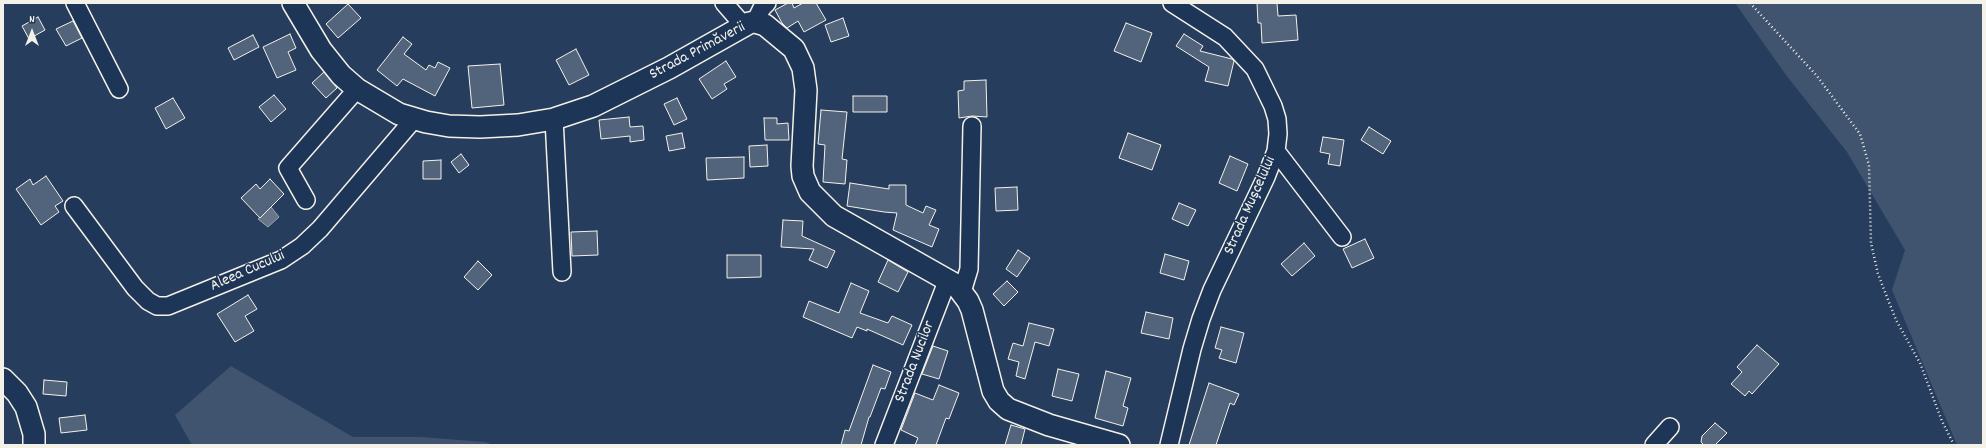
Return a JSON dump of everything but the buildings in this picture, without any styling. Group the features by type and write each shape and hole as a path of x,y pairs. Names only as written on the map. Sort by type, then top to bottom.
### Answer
{"street":[{"path":"75,3 120,89"},
{"name":"Strada Primăverii","path":"294,3 321,50 341,75 357,88 376,102 414,119 449,126 480,127 518,125 554,119 593,106 669,68 749,24 765,25 794,49 803,68 806,90 802,166 803,176 810,192 834,216 955,286"},
{"path":"724,3 749,24 767,3"},
{"name":"Strada Mușcelului","path":"1169,445 1192,349 1201,319 1212,290 1266,177 1276,151 1277,120 1268,93 1255,69 1225,37 1172,3"},
{"path":"306,200 288,168 357,88"},
{"name":"Aleea Cucului","path":"74,206 135,288 148,301 157,306 168,306 281,260 302,246 320,229 414,119"},
{"path":"554,119 562,272"},
{"name":"Strada Nucilor","path":"884,445 955,286 969,269 972,126"},
{"path":"1276,151 1342,236"},
{"path":"955,286 972,310 993,391 999,401 1008,408 1049,425 1119,445"},
{"path":"3,380 17,393 26,407 34,434 34,445"},
{"path":"1654,445 1670,427"}],"path":[{"path":"1750,3 1817,76 1860,134 1869,165 1871,242 1878,274 1896,320 1920,364 1942,421 1954,445"}],"shaded area":[{"path":"1735,3 1983,3 1983,445 1957,445 1892,290 1905,250 1847,152 1786,75"},
{"path":"271,207 279,217 268,227 258,219"},
{"path":"231,366 353,437 421,437 485,442 494,445 192,445 175,415"}]}
